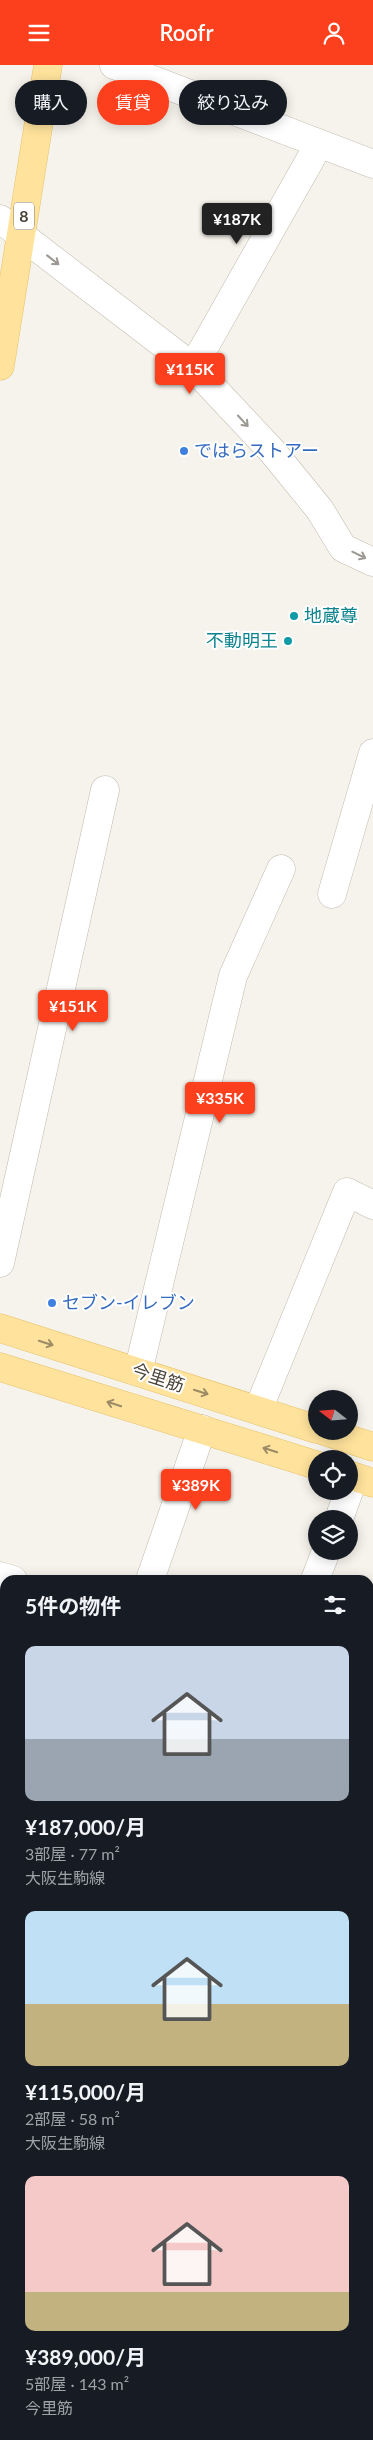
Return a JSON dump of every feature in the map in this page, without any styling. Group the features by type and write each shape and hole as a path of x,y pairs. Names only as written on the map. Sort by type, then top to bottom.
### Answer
{"main road":[{"name":"8","path":"0,366 11,228 48,65"},
{"name":"今里筋","path":"0,1327 308,1426"},
{"name":"今里筋","path":"0,1367 308,1462"},
{"path":"352,1440 373,1447"}],"street":[{"path":"114,65 152,73 319,144 373,164"},
{"path":"193,367 319,144"},
{"path":"11,228 193,367 272,451 320,510 343,548 373,562"},
{"path":"332,894 373,753"},
{"path":"0,1263 105,790"},
{"path":"138,1372 233,976 281,869"},
{"path":"258,1410 347,1192 373,1205"},
{"path":"152,1575 202,1429"},
{"path":"344,1510 359,1479"},
{"path":"317,1575 323,1560"}],"place":[{"name":"ではらストアー","path":"184,451"},
{"name":"地蔵尊","path":"294,616"},
{"name":"不動明王","path":"288,641"},
{"name":"セブン-イレブン","path":"52,1303"}]}
